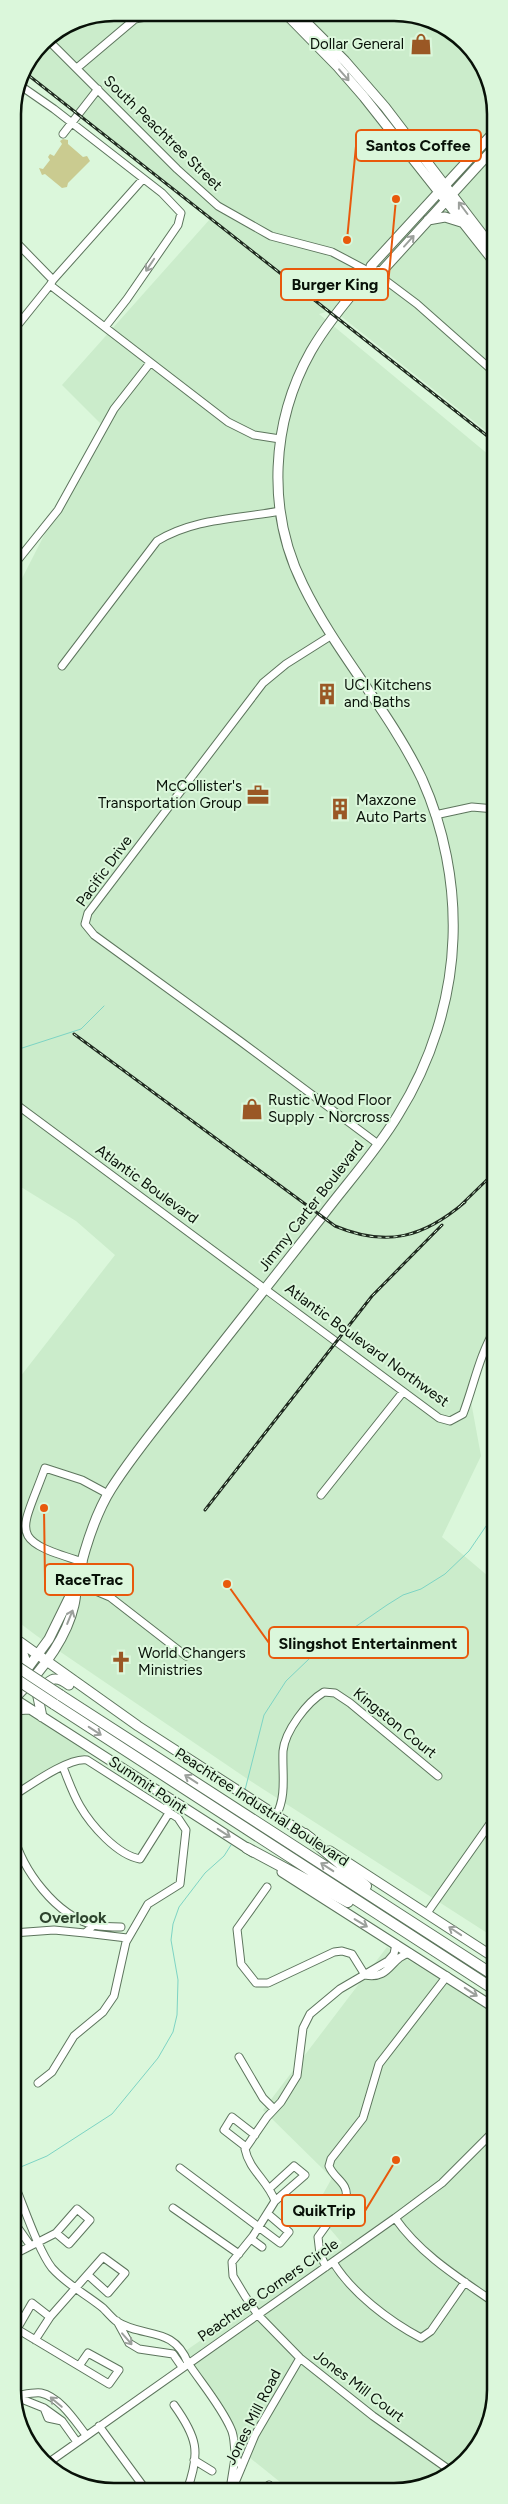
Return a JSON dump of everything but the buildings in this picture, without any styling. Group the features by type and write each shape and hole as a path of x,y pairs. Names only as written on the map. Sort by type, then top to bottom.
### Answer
{"highway":[{"name":"Peachtree Industrial Boulevard","path":"21,1669 487,1971"},
{"name":"Peachtree Industrial Boulevard","path":"21,1685 54,1704 487,1985"},
{"path":"305,1834 397,1913"},
{"path":"247,1848 408,1934"}],"main road":[{"path":"293,21 359,91 487,242"},
{"path":"306,21 350,66 432,168 442,188"},
{"name":"Jimmy Carter Boulevard","path":"371,273 371,266 487,140"},
{"name":"Jimmy Carter Boulevard","path":"21,1683 47,1656 74,1606 83,1562 101,1508 108,1494 265,1287 378,1144 413,1090 429,1055 441,1019 448,985 453,938 450,881 444,847 435,815 423,782 407,752 332,635 300,580 290,555 280,511 277,485 280,439 294,387 311,350 330,321 371,273 382,271 487,156"},
{"path":"432,168 446,172 459,170"},
{"path":"449,197 462,222 487,253"},
{"path":"427,220 444,217 462,222"},
{"name":"Jimmy Carter Boulevard","path":"47,1656 52,1634 66,1602 77,1584"},
{"path":"21,1641 37,1646 44,1643 66,1602"},
{"name":"Peachtree Industrial Boulevard","path":"21,1642 47,1656 61,1672 112,1707 487,1953"},
{"path":"21,1652 26,1662 21,1680"},
{"path":"47,1656 61,1672"},
{"path":"21,1683 46,1670 61,1672"},
{"path":"42,1717 38,1697 46,1684 55,1678 60,1678 103,1709 112,1707"},
{"path":"21,1686 30,1710"},
{"path":"21,1687 30,1710"},
{"path":"21,1710 30,1710 42,1717 171,1798 487,2003"}],"street":[{"path":"77,68 133,21"},
{"name":"South Peachtree Street","path":"53,44 176,169 218,206 271,236 332,252 371,273 417,304 487,366"},
{"path":"24,89 72,122 165,196 181,213 178,225 105,327"},
{"path":"63,134 98,89"},
{"path":"21,321 143,179"},
{"path":"21,247 32,256 52,283 150,363 189,390 228,422 254,434 280,439"},
{"path":"21,555 32,539 58,510 114,409 150,363"},
{"path":"62,666 158,541 174,531 198,524 280,511"},
{"name":"Pacific Drive","path":"332,635 286,664 254,693 88,913 86,924 96,937 240,1040 378,1144"},
{"path":"435,815 472,807 487,808"},
{"name":"Atlantic Boulevard","path":"21,1108 265,1287"},
{"name":"Atlantic Boulevard Northwest","path":"265,1287 403,1392 439,1418 450,1421 463,1414 474,1383 479,1359 487,1344"},
{"path":"321,1494 403,1392"},
{"path":"83,1562 33,1543 26,1533 25,1518 45,1468 82,1480 108,1494"},
{"path":"77,1584 110,1597 186,1656"},
{"name":"Kingston Court","path":"276,1816 284,1790 283,1750 306,1705 324,1692 335,1693 350,1703 438,1776"},
{"name":"Summit Point","path":"21,1791 77,1760 87,1760 183,1823 186,1830 182,1880 177,1886 148,1904 127,1938"},
{"path":"63,1767 81,1808 110,1840 131,1858 140,1859 169,1813 176,1812 181,1805"},
{"path":"169,1813 166,1807 171,1798"},
{"path":"427,1913 487,1828"},
{"path":"21,1853 24,1860 50,1897 63,1910 94,1925 121,1927"},
{"path":"267,1887 237,1929 241,1964 256,1983 268,1983 338,1951 352,1954 365,1975 374,1977 389,1969 400,1957 410,1953"},
{"path":"85,1933 94,1925"},
{"path":"21,1932 54,1930 127,1938 114,1996 103,2012 74,2036 52,2072 38,2083"},
{"path":"275,2201 270,2188 247,2162 246,2147 297,2076 301,2037 310,2014 334,1993 388,1961 395,1951 396,1944"},
{"path":"447,1976 378,2064 363,2118 331,2158 329,2166 331,2172 346,2186 347,2193 346,2198 318,2237 320,2254 329,2264 367,2298 421,2338 431,2331 466,2282"},
{"path":"239,2057 263,2098 274,2109"},
{"path":"246,2147 224,2130 232,2118 255,2134"},
{"name":"Peachtree Corners Circle","path":"53,2460 395,2218 442,2183 487,2138"},
{"path":"173,2208 239,2254 268,2214 275,2201 304,2175 294,2166 270,2188"},
{"path":"180,2168 258,2228 280,2242 289,2232 268,2214"},
{"path":"21,2200 51,2266 76,2289 102,2307 116,2321 128,2343 139,2350 173,2354 185,2365 231,2428 235,2443 232,2483"},
{"path":"21,2250 56,2233 77,2209 90,2220 69,2244 56,2233"},
{"path":"395,2218 405,2233 423,2251 487,2297"},
{"path":"21,2232 30,2245"},
{"path":"251,2239 262,2247"},
{"name":"Jones Mill Court","path":"239,2254 232,2262 233,2276 258,2314 300,2358 373,2416 445,2467"},
{"path":"36,2340 50,2317 103,2257 125,2273 108,2293 88,2275"},
{"path":"21,2322 32,2303 50,2317"},
{"path":"116,2321 133,2328 158,2333 166,2338 183,2352 185,2365"},
{"path":"21,2331 109,2384 119,2370 88,2353 79,2366"},
{"path":"161,2352 166,2338"},
{"name":"Jones Mill Road","path":"234,2483 255,2435 300,2358"},
{"path":"21,2395 40,2393 50,2397 66,2411 86,2435"},
{"path":"22,2399 44,2408 62,2421 77,2442"},
{"path":"174,2405 195,2440 194,2460 189,2483"},
{"path":"99,2426 141,2483"},
{"path":"235,2457 242,2466"},
{"path":"194,2460 212,2471"}],"shaded area":[{"path":"114,21 394,21 424,26 445,37 455,44 468,58 477,73 485,96 487,114 487,432 333,310 319,314 487,453 487,1334 470,1396 481,1456 442,1537 487,1575 487,1933 249,1780 21,1624 21,1376 115,1255 76,1221 21,1187 21,580 101,424 62,385 210,219 30,75 40,58 53,44 79,28 90,24"},
{"path":"63,139 68,140 68,144 83,157 87,156 90,161 68,183 67,187 62,188 45,174 42,175 39,168 43,169 50,160 48,157 50,154 54,156 62,144 60,141"},
{"path":"21,1708 93,1750 21,1787"},
{"path":"387,1947 487,2008 487,2396 480,2425 464,2451 450,2464 429,2476 418,2480 394,2483 281,2483 239,2449 225,2413 181,2354 342,2243 314,2210 332,2178 263,2110"}],"waterway":[{"path":"21,1048 81,1029 104,1006"},
{"path":"245,1790 264,1715 286,1681 310,1658 387,1605 403,1595 421,1589 445,1574 469,1551 487,1525"},
{"path":"21,2167 47,2156 112,2114 158,2058 173,2032 177,2015 178,1980 171,1940 173,1924 179,1907 205,1873 224,1856 231,1845"}],"railway":[{"path":"30,76 487,436"},
{"path":"74,1034 335,1226 354,1233 371,1236 388,1237 404,1235 420,1231 435,1224 465,1202"},
{"path":"461,1205 487,1180"},
{"path":"205,1510 372,1296 442,1225"}],"place":[{"name":"Dollar General","path":"421,44"},
{"name":"Burger King","path":"396,199"},
{"name":"Santos Coffee","path":"347,240"},
{"name":"UCI Kitchens and Baths","path":"327,694"},
{"name":"McCollister's Transportation Group","path":"258,795"},
{"name":"Maxzone Auto Parts","path":"340,809"},
{"name":"Rustic Wood Floor Supply - Norcross","path":"252,1109"},
{"name":"RaceTrac","path":"44,1508"},
{"name":"Slingshot Entertainment","path":"227,1584"},
{"name":"World Changers Ministries","path":"121,1662"},
{"name":"QuikTrip","path":"396,2160"}],"district":[{"name":"Overlook","path":"73,1917"}]}
